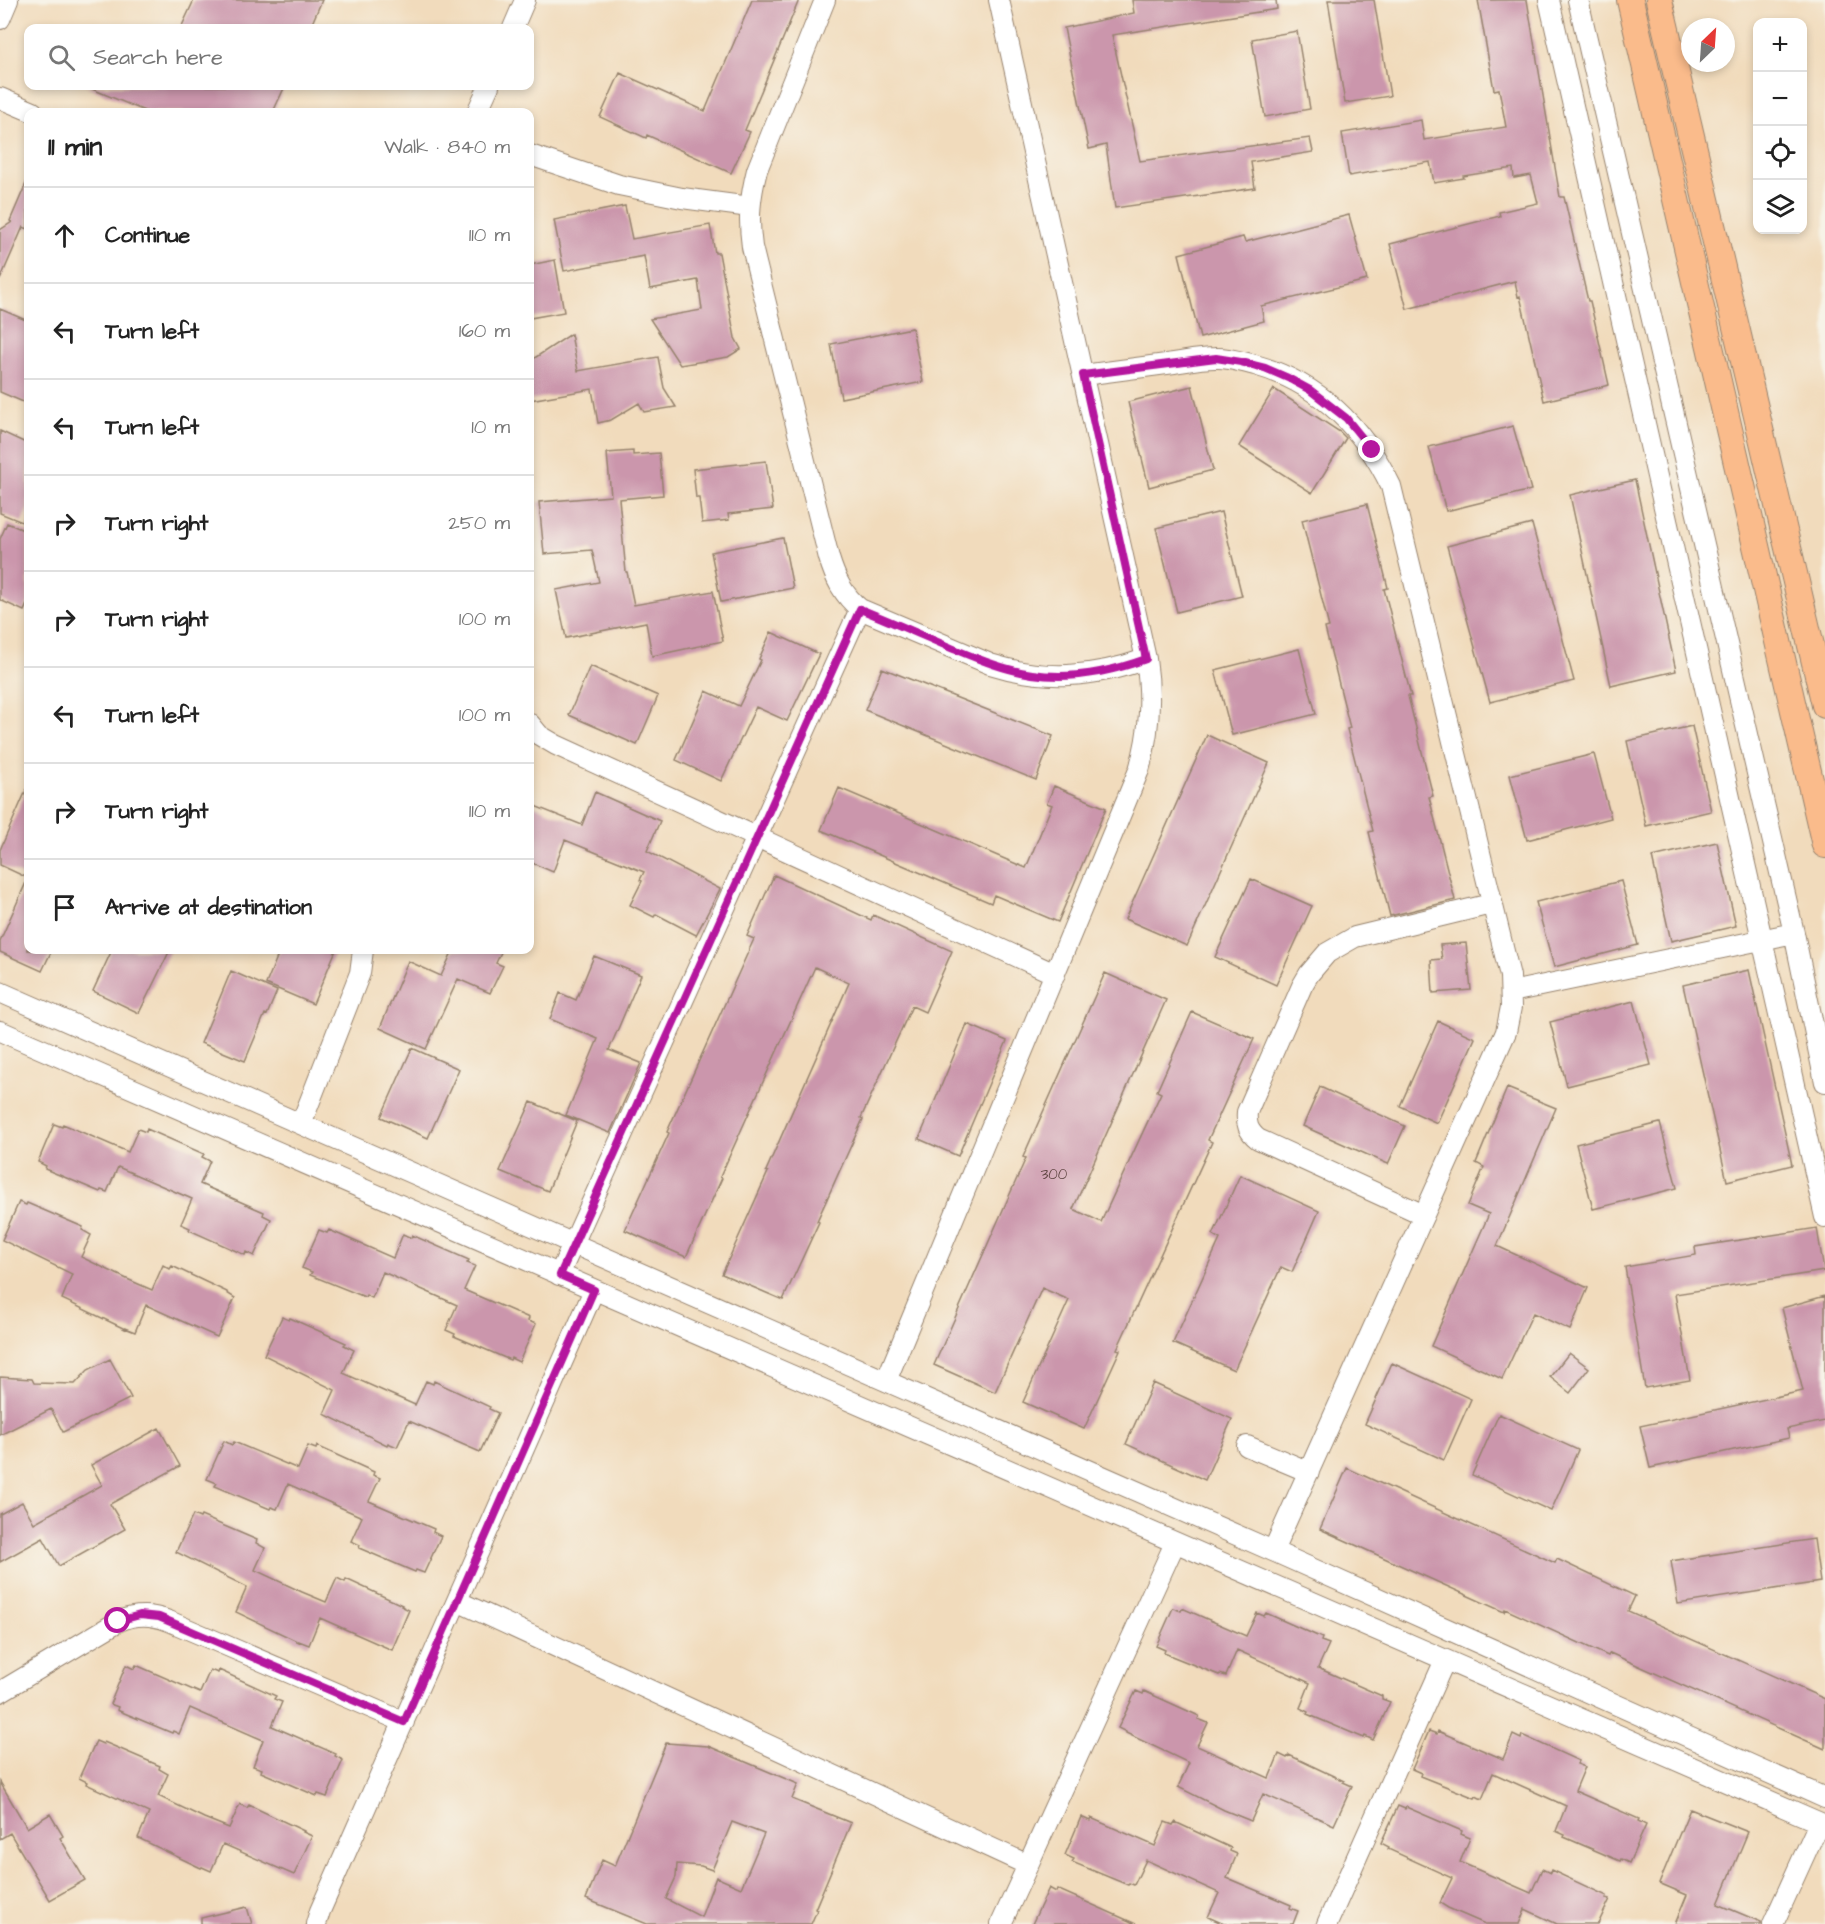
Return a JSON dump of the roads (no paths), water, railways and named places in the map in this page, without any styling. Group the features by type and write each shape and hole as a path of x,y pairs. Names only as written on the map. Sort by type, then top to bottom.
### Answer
{"main road":[{"path":"1630,0 1825,845"},
{"path":"1659,0 1825,705"}],"street":[{"path":"0,20 8,0"},
{"path":"515,24 525,0"},
{"path":"825,0 757,170 749,222 752,246 833,570 845,594 860,609 990,664 1032,674 1053,676 1100,672 1146,659"},
{"path":"886,1381 1139,770 1145,749 1150,706 1150,683 1146,659 999,0"},
{"path":"1549,0 1825,1217"},
{"path":"1578,0 1794,933 1825,1082"},
{"path":"479,108 487,90"},
{"path":"0,98 24,108"},
{"path":"534,156 619,185 681,198 750,207"},
{"path":"1083,375 1216,358 1265,368 1310,390 1330,405 1360,434 1372,450 1391,486 1510,976 1511,1007 1506,1032 1273,1551"},
{"path":"560,1275 860,609"},
{"path":"534,728 556,745 1054,974"},
{"path":"1424,1215 1258,1139 1249,1130 1247,1112 1302,986 1327,954 1355,936 1491,904"},
{"path":"1511,992 1794,933"},
{"path":"302,1124 360,973 362,954"},
{"path":"0,992 1273,1551 1825,1798"},
{"path":"0,1031 1822,1824 1773,1924"},
{"path":"316,1924 594,1290"},
{"path":"1247,1446 1309,1472"},
{"path":"1040,1484 1053,1454"},
{"path":"1001,1924 1175,1543"},
{"path":"457,1601 1028,1865"},
{"path":"0,1692 118,1621 129,1617 150,1615 169,1621 404,1722"},
{"path":"1327,1924 1445,1660"}]}
